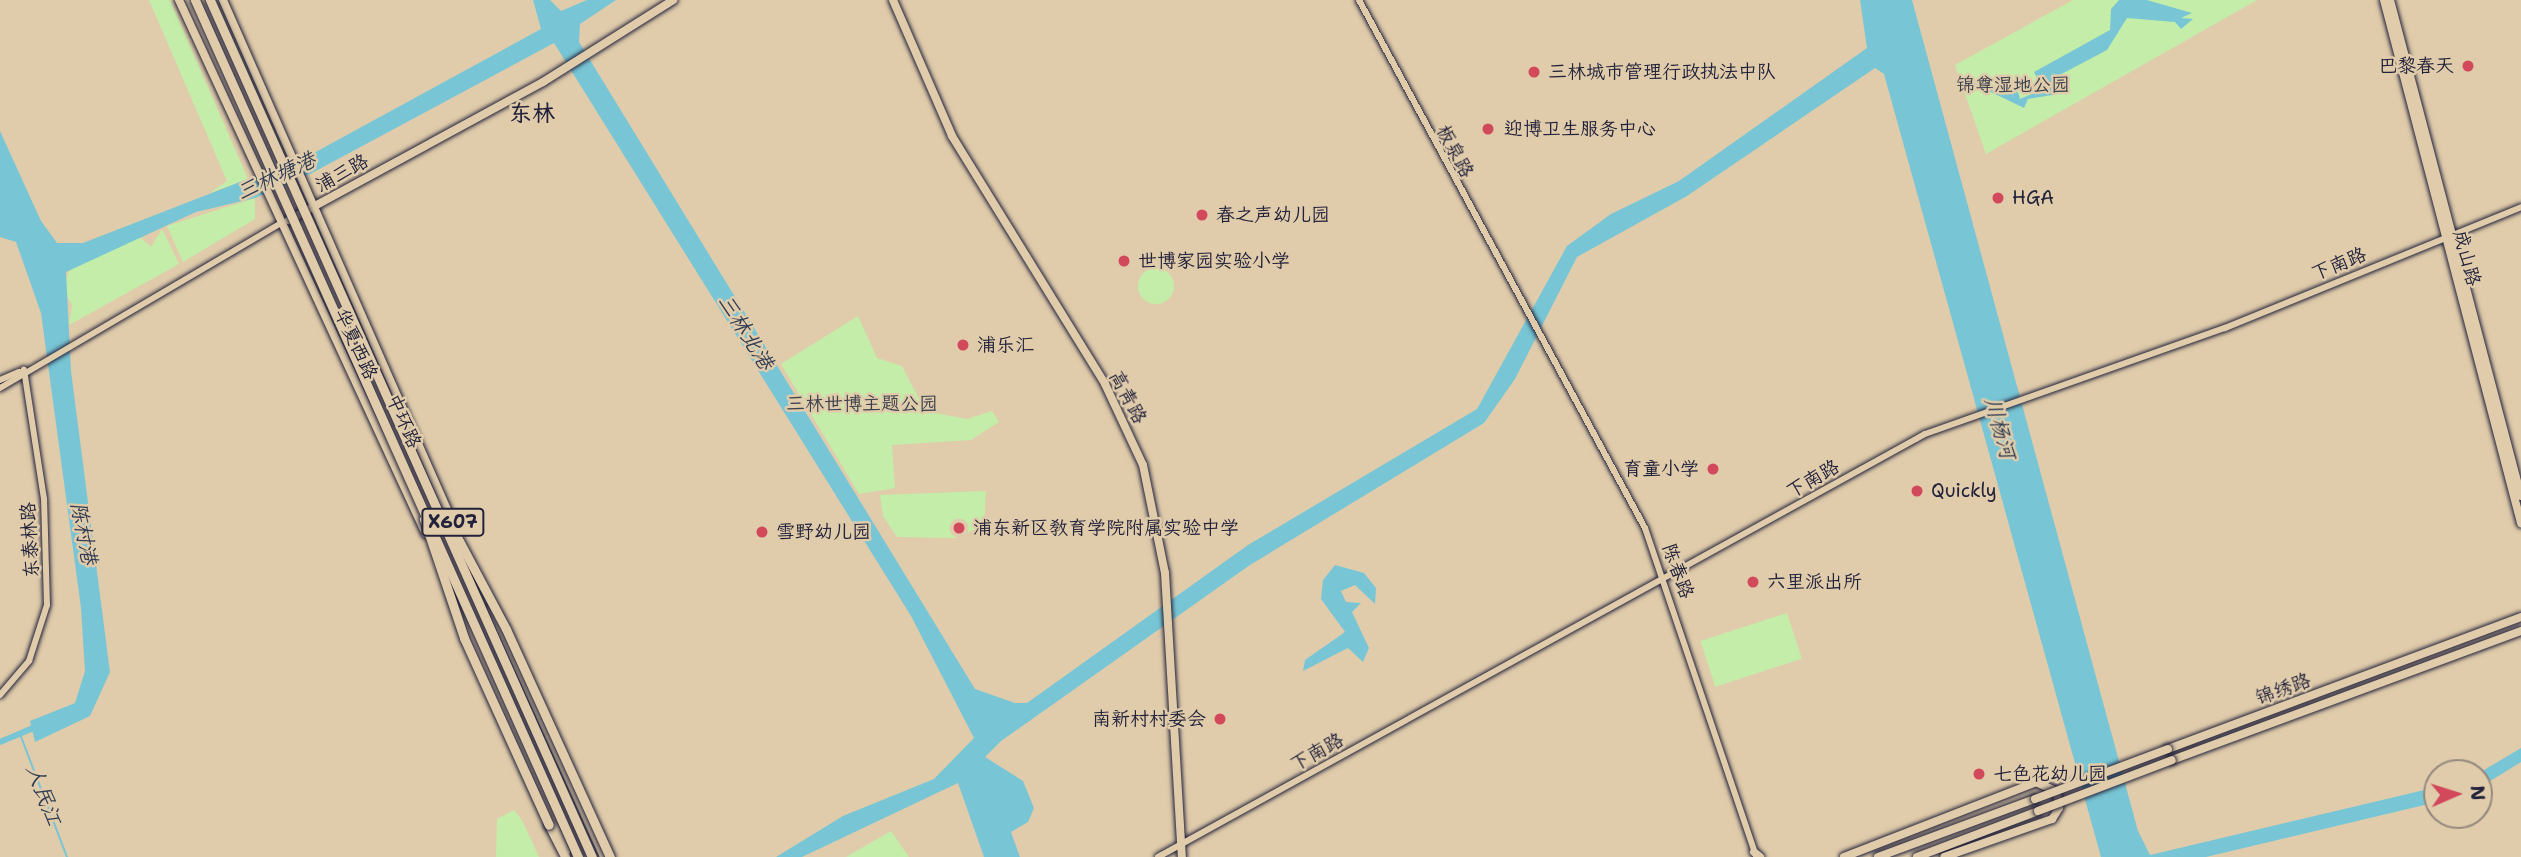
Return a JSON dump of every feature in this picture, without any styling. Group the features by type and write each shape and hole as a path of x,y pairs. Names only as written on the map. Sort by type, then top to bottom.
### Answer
{"highway":[{"name":"中环路","path":"195,0 578,857"},
{"name":"中环路","path":"210,0 592,857"},
{"path":"424,478 506,629 610,857"},
{"path":"413,484 464,638 549,825 567,857"}],"main road":[{"name":"华夏西路","path":"179,0 258,164 567,857"},
{"name":"华夏西路","path":"223,0 604,857"},
{"name":"浦三路","path":"283,222 562,70 673,0"},
{"name":"高青路","path":"892,0 957,146 1127,426 1154,504 1166,596 1182,857"},
{"name":"成山路","path":"2384,0 2521,496"},
{"name":"成山路","path":"2390,0 2521,523"},
{"name":"锦绣路","path":"1878,857 2521,617"},
{"name":"锦绣路","path":"1917,857 2521,631"},
{"path":"1844,857 2036,782 2057,792 2060,808 2052,819 1944,857"}],"street":[{"name":"板泉路","path":"1359,0 1530,314"},
{"name":"下南路","path":"1158,857 1948,424 2225,328 2521,207"},
{"name":"浦三路","path":"0,388 44,358 283,222"},
{"name":"陈春路","path":"1530,314 1622,480 1666,579 1757,855"},
{"name":"浦三路","path":"0,380 24,370"},
{"name":"东泰林路","path":"0,695 29,661 47,605 44,499 24,370"}],"green space":[{"path":"149,0 170,0 248,179 210,193 227,181"},
{"name":"锦尊湿地公园","path":"2073,0 2257,0 1986,154 1955,65"},
{"path":"255,198 255,219 183,262 167,226"},
{"path":"162,229 179,264 69,325 72,306 63,288 70,269 139,236 151,247"},
{"path":"1156,268 1168,274 1174,286 1168,298 1156,304 1144,298 1138,286 1144,274"},
{"name":"三林世博主题公园","path":"858,316 877,358 902,366 925,411 967,419 992,411 999,422 971,440 892,445 895,488 859,494 781,364"},
{"path":"986,491 984,525 956,538 897,537 883,516 880,495"},
{"path":"1787,613 1802,659 1715,687 1700,641"},
{"path":"514,810 522,820 539,857 496,857 497,819"},
{"path":"891,831 909,857 846,857"}],"water":[{"path":"533,0 550,0 561,11 587,0 616,0 580,24 579,42 975,689 1015,703 1027,703 1248,545 1477,409 1567,246 1611,214 1679,181 1867,48 1860,0 1912,0 2138,831 2150,855 2423,790 2423,805 2206,857 2101,857 1884,74 1875,68 1687,196 1577,257 1515,379 1484,423 1250,565 1001,741 985,757 1023,781 1034,808 1028,822 1011,832 1020,857 984,857 958,783 802,857 776,857 843,816 934,779 974,738 911,616 554,43 312,173 255,198 196,212 66,272 71,371 110,672 90,716 35,742 30,721 75,703 85,671 81,608 41,313 16,242 0,237 0,131 41,221 57,243 83,243 312,154 541,29"},
{"path":"2119,0 2147,0 2192,13 2181,18 2193,19 2181,29 2175,22 2127,18 2107,50 2054,78 2065,93 2028,99 2024,108 1964,79 2007,94 2018,92 2020,99 2043,89 2034,72 2110,30 2111,9"},
{"path":"1335,565 1364,573 1376,588 1375,604 1355,585 1341,591 1346,602 1361,603 1352,612 1369,648 1363,662 1348,648 1303,671 1305,660 1345,632 1321,599 1323,580"},
{"path":"2521,748 2521,762 2493,779 2493,765"}],"waterway":[{"name":"人民江","path":"0,742 38,726"},
{"name":"人民江","path":"20,734 67,857"}],"place":[{"name":"巴黎春天","path":"2468,66"},
{"name":"三林城市管理行政执法中队","path":"1534,72"},
{"name":"迎博卫生服务中心","path":"1488,129"},
{"name":"HGA","path":"1998,198"},
{"name":"春之声幼儿园","path":"1202,215"},
{"name":"世博家园实验小学","path":"1124,261"},
{"name":"浦乐汇","path":"963,345"},
{"name":"育童小学","path":"1713,469"},
{"name":"Quickly","path":"1917,491"},
{"name":"浦东新区教育学院附属实验中学","path":"959,528"},
{"name":"雪野幼儿园","path":"762,532"},
{"name":"六里派出所","path":"1753,582"},
{"name":"南新村村委会","path":"1220,719"},
{"name":"七色花幼儿园","path":"1979,774"}],"district":[{"name":"东林","path":"532,113"}],"water label":[{"name":"三林塘港","path":"276,176"},
{"name":"三林北港","path":"746,332"},
{"name":"川杨河","path":"2000,428"},
{"name":"陈村港","path":"84,533"}]}
